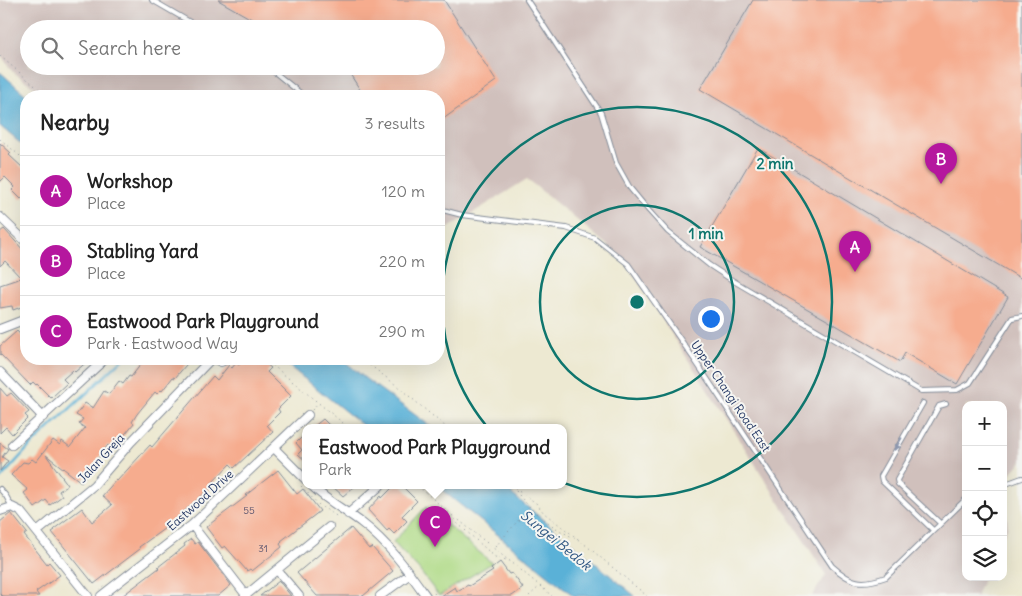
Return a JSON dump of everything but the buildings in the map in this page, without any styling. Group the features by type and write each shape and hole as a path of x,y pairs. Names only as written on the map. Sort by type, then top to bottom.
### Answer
{"street":[{"path":"0,217 20,236"},
{"path":"0,329 20,321"},
{"path":"12,445 99,365"},
{"name":"Jalan Greja","path":"37,532 94,485 131,442 207,365"},
{"path":"0,372 43,417"},
{"name":"Eastwood Drive","path":"101,596 192,525 308,415"},
{"path":"274,448 302,476"},
{"path":"315,489 344,516 377,536 399,559 426,596"},
{"path":"344,516 376,489"},
{"path":"0,511 12,507 20,511 88,596"},
{"path":"192,525 246,595 329,527"},
{"path":"277,570 299,596"},
{"path":"380,596 410,574"}],"lane":[{"path":"152,0 186,20"},
{"path":"527,0 601,113 616,163 630,188 668,232 726,277 922,391 957,390 970,383 1012,318 1022,316"},
{"path":"278,75 297,90"},
{"name":"Upper Changi Road East","path":"445,211 462,215 566,228 595,238 628,264 694,359 832,566 846,578 859,582 872,582 886,577 962,503"},
{"path":"924,403 881,476 882,481 934,530"},
{"path":"940,523 898,484 897,480 939,406 946,404"},
{"path":"1007,484 1022,478"},
{"path":"0,488 12,507"}],"path":[{"path":"0,56 20,73"},
{"path":"22,75 40,90"},
{"path":"0,139 20,156"},
{"path":"272,365 344,424"},
{"path":"370,365 442,424"},
{"path":"297,483 302,488"},
{"path":"303,489 319,505 344,516"},
{"path":"421,489 552,596"},
{"path":"514,489 523,501 561,532 582,542"},
{"path":"514,489 536,504 544,514 582,542 648,596"},
{"path":"495,548 530,507"},
{"path":"454,517 456,522 495,557 510,561"},
{"path":"529,596 539,586"}],"shaded area":[{"path":"0,0 1022,0 1022,461 1007,478 1007,401 962,401 962,581 982,581 977,596 812,596 826,575 623,258 527,179 445,230 445,90 38,90 12,71 0,54"}],"green space":[{"path":"426,507 492,563 439,596 419,570 393,542"}],"water":[{"path":"0,72 20,90 20,143 0,126"},
{"path":"287,365 349,365 428,424 361,424"},
{"name":"Sungei Bedok","path":"441,489 506,489 635,596 574,596"}],"waterway":[{"path":"0,479 29,447 117,365"}],"place":[{"name":"Stabling Yard","path":"941,184"},
{"name":"Workshop","path":"855,272"},
{"name":"Eastwood Park Playground","path":"435,547"}]}
